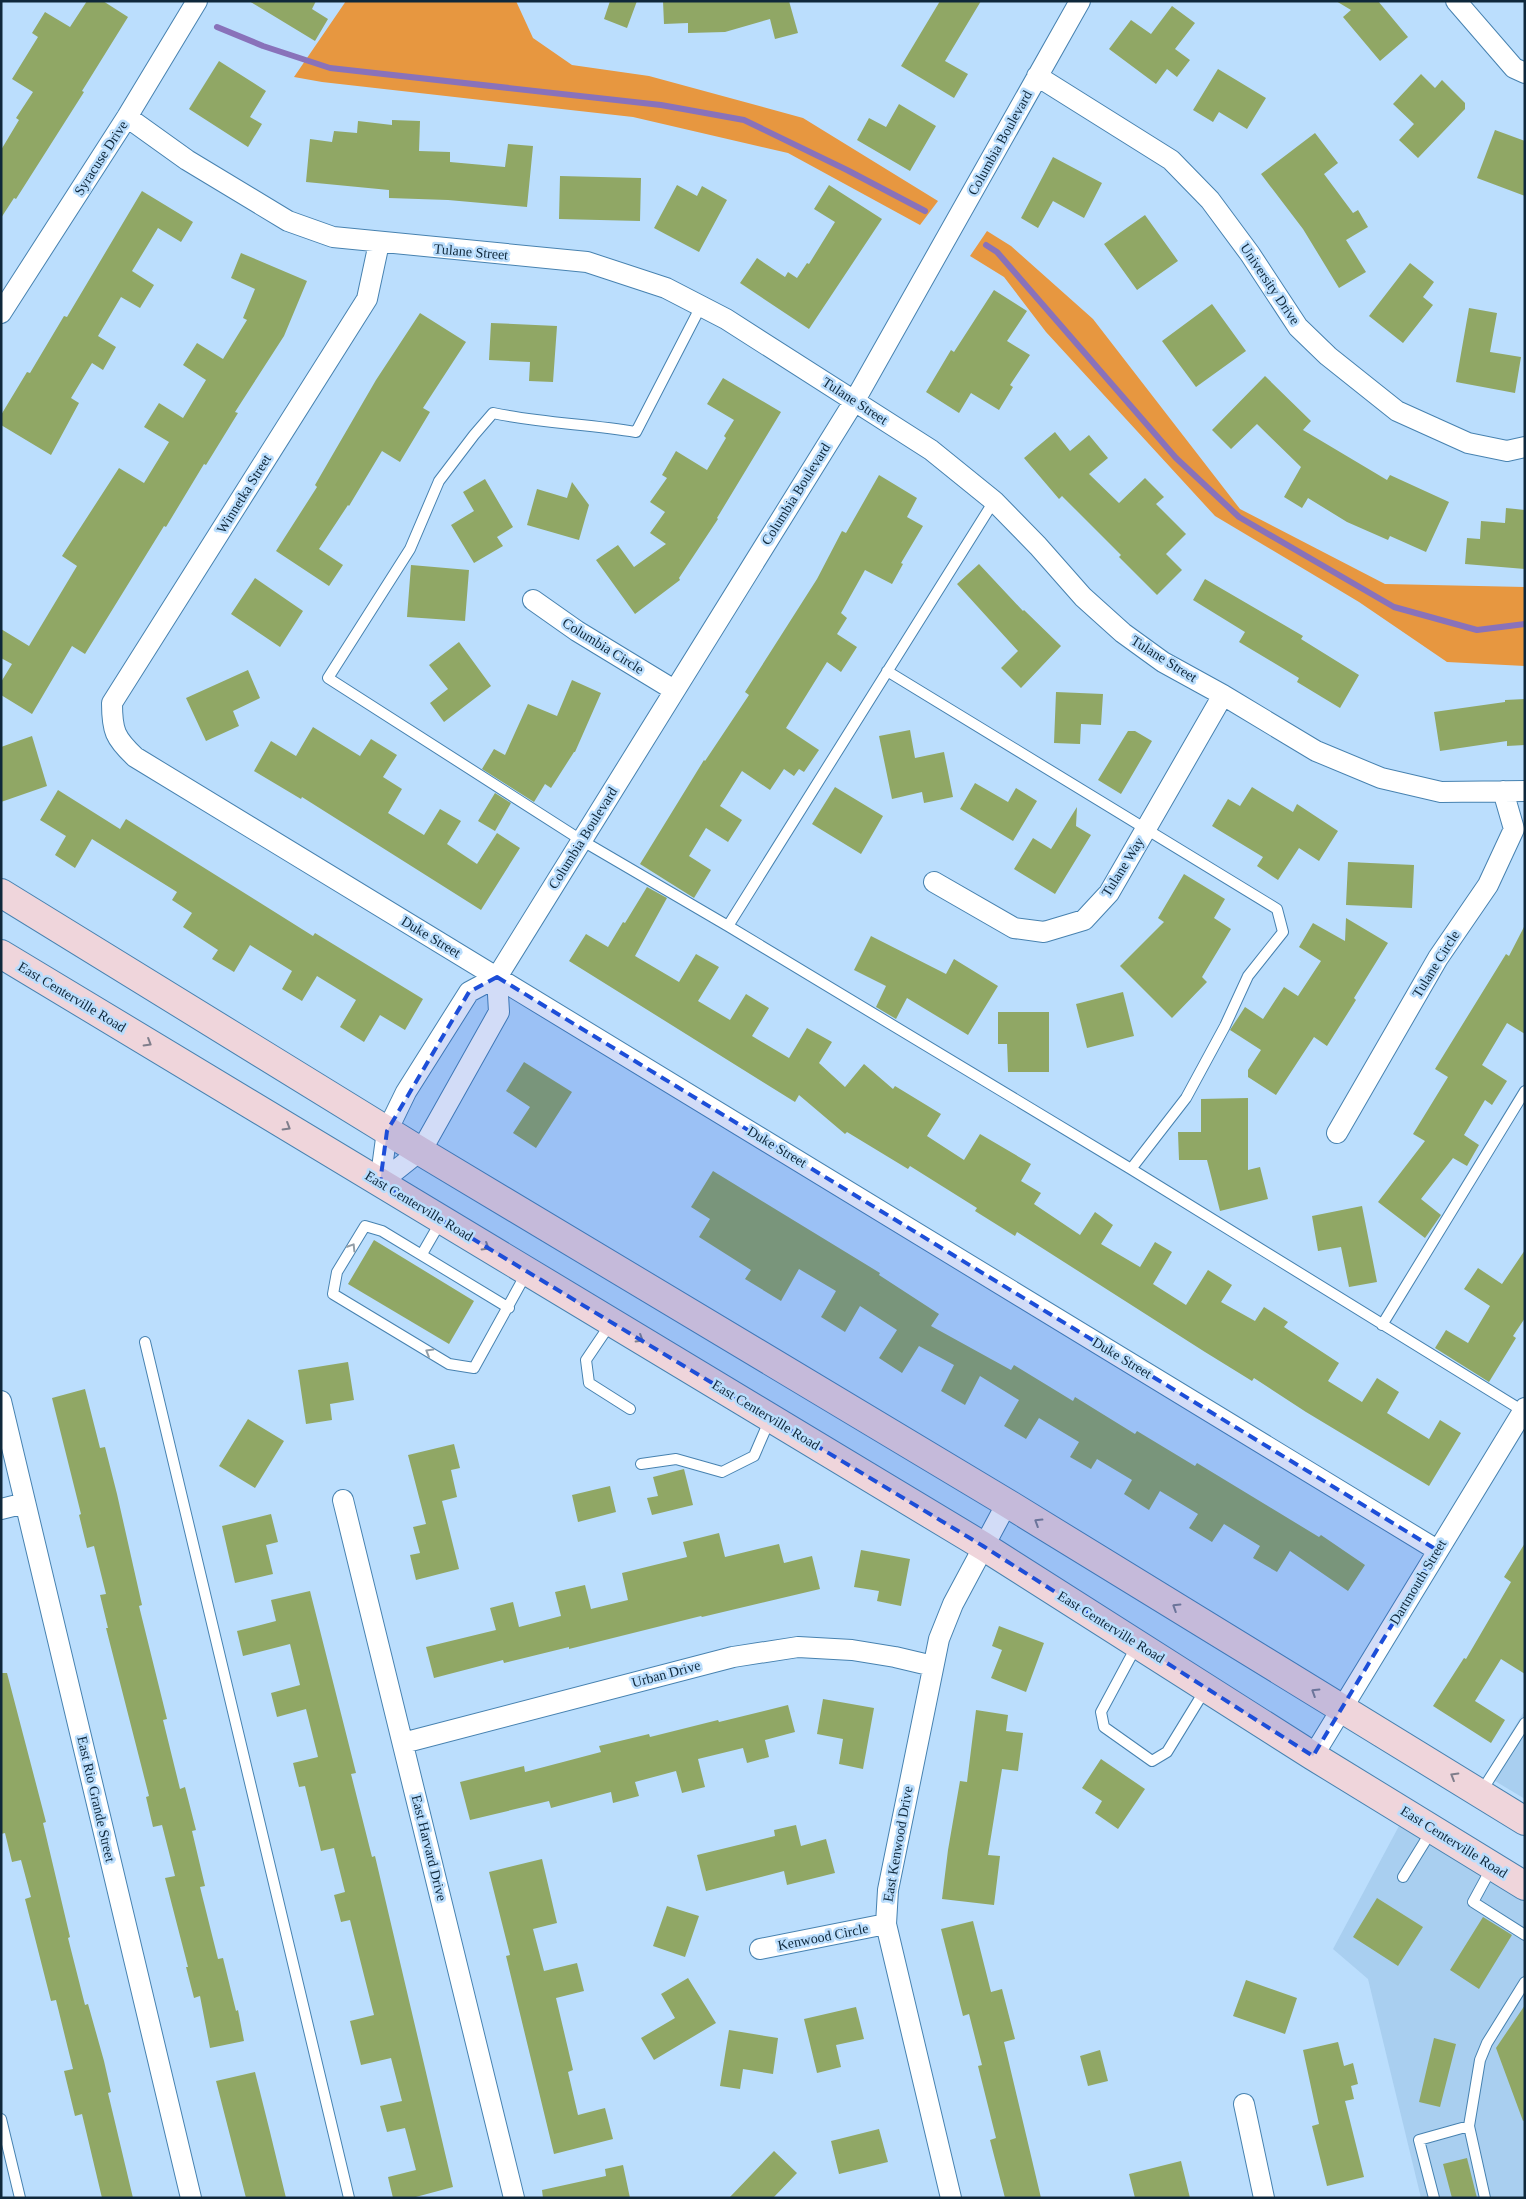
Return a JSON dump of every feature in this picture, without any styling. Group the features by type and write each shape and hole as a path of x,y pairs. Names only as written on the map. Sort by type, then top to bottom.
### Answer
{"main road":[{"path":"1,894 420,1151 1006,1503 1480,1793 1520,1814"},
{"name":"East Centerville Road","path":"1,954 983,1546 1313,1756 1525,1886"}],"street":[{"name":"Syracuse Drive","path":"1,313 126,117 197,1"},
{"name":"Columbia Boulevard","path":"497,977 855,400 1080,1"},
{"path":"1456,1 1514,68 1525,73"},
{"name":"University Drive","path":"1038,76 1171,160 1210,200 1250,254 1298,327 1328,356 1397,411 1468,443 1507,451 1525,447"},
{"name":"Tulane Street","path":"126,117 187,160 288,220 334,237 379,243 587,262 666,288 726,319 931,450 994,501 1038,546 1082,597 1123,633 1163,662 1223,695 1316,752 1382,778 1441,792 1525,791"},
{"name":"Winnetka Street","path":"118,742 112,720 112,703 367,299 379,243"},
{"name":"Columbia Circle","path":"533,600 577,631 674,690"},
{"name":"Tulane Way","path":"934,882 1014,928 1044,932 1084,920 1109,893 1223,695"},
{"name":"Duke Street","path":"118,742 135,757 1437,1550"},
{"name":"Tulane Circle","path":"1337,1132 1438,958 1488,885 1514,829 1503,791"},
{"path":"497,977 499,1012 420,1151 380,1183 387,1131 406,1092 469,992 497,977"},
{"name":"East Rio Grande Street","path":"1,1401 191,2198"},
{"name":"Dartmouth Street","path":"1313,1756 1524,1409"},
{"name":"East Harvard Drive","path":"343,1500 514,2198"},
{"path":"1,1509 25,1503"},
{"name":"East Kenwood Drive","path":"951,2198 886,1924 888,1890 939,1639 953,1604 1006,1503"},
{"name":"Urban Drive","path":"403,1743 733,1657 798,1647 852,1650 933,1666"},
{"name":"Kenwood Circle","path":"760,1949 886,1924"},
{"path":"1244,2104 1264,2198"}],"lane":[{"path":"701,306 636,432 591,425 530,421 493,413 440,481 410,549 328,678 581,840 728,926 1131,1169 1382,1325 1524,1409"},
{"path":"728,926 994,501"},
{"path":"887,671 1277,909 1283,932 1248,976 1225,1026 1186,1098 1131,1169"},
{"path":"1382,1325 1525,1091"},
{"path":"422,1254 441,1220"},
{"path":"509,1308 382,1231 365,1226 337,1272 333,1294 449,1364 474,1368 509,1308 528,1272"},
{"path":"611,1322 586,1360 589,1383 630,1409"},
{"path":"145,1342 349,2198"},
{"path":"641,1464 676,1459 722,1472 754,1456 770,1418"},
{"path":"1137,1644 1101,1712 1104,1727 1152,1761 1167,1752 1206,1688"},
{"path":"1480,1793 1525,1723"},
{"path":"1403,1877 1432,1829"},
{"path":"1493,1866 1473,1902 1525,1935"},
{"path":"1485,2198 1469,2126 1480,2060 1487,2043 1525,1982"},
{"path":"1,2119 20,2198"},
{"path":"1434,2198 1419,2140 1469,2126"}],"highlighted area":[{"path":"497,977 1437,1550 1313,1756 983,1546 380,1183 387,1131 469,992"}],"shaded area":[{"path":"346,1 516,1 533,38 572,65 649,76 803,118 938,201 920,225 788,153 633,117 322,82 294,77"},
{"path":"987,231 1011,246 1093,319 1240,509 1385,584 1525,587 1525,666 1447,662 1359,602 1215,516 1046,332 1004,277 970,256"},
{"path":"1525,1710 1525,1799 1485,1775"},
{"path":"1399,1826 1525,1901 1525,2198 1421,2198 1368,1979 1333,1949"}],"building":[{"path":"87,1 103,1 128,17 82,91 84,92 16,199 14,198 1,218 1,150 19,120 16,118 33,92 12,79 38,37 32,33 45,12 70,27"},
{"path":"249,1 316,1 312,9 328,19 315,41"},
{"path":"610,1 637,1 627,28 604,19"},
{"path":"663,1 789,1 798,33 775,39 770,19 725,32 688,33 688,23 664,24"},
{"path":"940,1 981,1 945,61 968,74 954,98 901,66"},
{"path":"1336,1 1378,1 1408,37 1380,61 1343,17 1351,10"},
{"path":"1172,6 1195,23 1175,49 1190,60 1177,77 1167,69 1156,84 1109,49 1131,20 1151,34"},
{"path":"219,61 266,91 250,117 262,124 248,147 189,109"},
{"path":"1218,69 1266,98 1247,129 1219,112 1213,122 1193,110"},
{"path":"1421,74 1435,88 1442,80 1465,103 1465,109 1418,158 1399,140 1414,124 1393,104"},
{"path":"899,104 936,126 910,171 857,140 869,118 886,127"},
{"path":"392,120 420,121 419,151 450,152 450,162 505,167 508,144 533,146 527,207 448,200 389,198 389,190 306,182 310,139 332,142 334,131 357,133 358,121 392,125"},
{"path":"1495,130 1525,141 1525,196 1477,178"},
{"path":"1315,133 1338,163 1324,174 1353,213 1358,210 1368,227 1346,240 1366,272 1339,288 1303,229 1261,174"},
{"path":"1053,157 1102,183 1084,218 1053,201 1038,228 1021,218"},
{"path":"560,176 641,178 640,221 559,219"},
{"path":"677,185 697,196 702,186 727,200 699,252 654,228"},
{"path":"829,185 882,219 809,329 740,283 757,258 785,277 788,272 797,278 807,263 809,264 835,222 814,209"},
{"path":"142,191 193,222 181,242 158,228 132,271 154,285 140,308 121,297 98,336 116,347 103,370 92,363 71,398 79,403 51,455 1,425 1,415 27,372 30,373 64,316 67,317"},
{"path":"1145,215 1178,261 1137,290 1104,244"},
{"path":"241,253 307,281 284,336 235,412 238,413 206,465 204,464 166,527 164,526 85,654 72,646 32,714 1,695 1,682 12,664 1,658 1,629 29,646 77,566 62,556 119,468 144,483 169,442 144,427 159,403 183,418 206,380 183,365 197,343 223,359 247,320 243,318 255,289 231,278"},
{"path":"1410,263 1434,282 1423,297 1433,305 1403,343 1369,316"},
{"path":"994,290 1027,311 1007,341 1030,355 1010,385 1013,387 999,410 971,393 959,413 926,392 951,350 954,352"},
{"path":"1212,304 1246,351 1196,387 1162,341"},
{"path":"1469,308 1497,313 1490,352 1521,357 1515,393 1456,382"},
{"path":"420,313 466,342 423,408 430,412 400,462 382,451 349,506 319,549 343,565 329,586 276,551 317,487 315,485 376,380"},
{"path":"491,323 557,326 553,382 529,381 530,362 489,360"},
{"path":"1265,376 1311,421 1303,430 1387,480 1390,475 1449,502 1426,552 1390,536 1388,540 1347,522 1308,498 1302,508 1284,497 1301,467 1257,424 1231,449 1212,430"},
{"path":"723,378 781,412 718,519 679,578 680,580 635,614 596,560 618,545 634,567 666,544 650,533 665,512 650,502 667,478 662,475 676,451 707,470 726,438 724,436 734,420 707,404"},
{"path":"1055,432 1070,451 1089,435 1108,458 1089,474 1119,503 1145,478 1164,497 1156,504 1186,534 1166,554 1182,570 1157,595 1119,557 1121,555 1062,496 1059,499 1024,458"},
{"path":"879,475 917,498 907,517 923,526 901,563 903,564 892,584 865,570 841,613 847,618 837,634 857,647 841,672 827,662 786,728 819,750 804,772 799,769 794,776 784,769 770,790 742,771 720,806 742,820 728,842 706,828 689,856 711,870 694,898 640,864 704,760 749,695 745,692 817,579 842,531 846,533"},
{"path":"485,479 513,527 497,537 503,546 474,563 451,525 474,511 463,492"},
{"path":"572,482 589,505 579,540 527,525 537,489 567,498"},
{"path":"1506,508 1525,510 1525,569 1465,564 1467,538 1480,539 1481,521 1505,523"},
{"path":"979,564 1023,611 1061,646 1021,688 1001,668 1018,651 957,584"},
{"path":"411,565 469,570 465,621 407,617"},
{"path":"255,578 303,611 280,647 231,614"},
{"path":"1205,579 1303,636 1301,639 1359,675 1340,708 1297,682 1299,678 1239,642 1245,632 1193,600"},
{"path":"459,642 491,686 444,722 430,703 448,689 429,665"},
{"path":"248,670 260,698 233,711 239,726 206,741 186,698"},
{"path":"572,680 601,693 575,752 551,788 545,784 534,802 482,769 494,749 505,755 528,704 557,716"},
{"path":"1056,692 1103,694 1101,725 1081,724 1080,744 1054,743"},
{"path":"1525,699 1525,745 1507,746 1507,741 1440,751 1434,712 1505,702 1505,700"},
{"path":"313,727 360,756 371,739 397,755 383,777 402,789 388,813 424,835 440,809 461,821 447,844 477,864 497,833 520,848 481,910 302,797 301,799 254,771 271,741 296,756"},
{"path":"910,730 915,758 944,752 953,797 924,803 922,792 892,799 879,736"},
{"path":"1128,731 1135,731 1152,741 1121,794 1098,780"},
{"path":"32,736 47,786 1,802 1,747"},
{"path":"975,783 1008,802 1016,788 1037,801 1013,841 960,809"},
{"path":"835,787 883,816 861,854 812,824"},
{"path":"1252,787 1293,812 1297,804 1338,831 1319,861 1299,848 1278,880 1257,866 1263,857 1212,826 1228,799 1240,806"},
{"path":"58,790 120,829 126,819 313,936 315,933 423,999 405,1030 380,1015 364,1042 340,1027 356,1000 317,976 302,1001 282,989 292,971 250,945 234,972 212,959 218,950 183,927 192,913 172,900 177,892 92,839 75,868 55,855 66,836 40,820"},
{"path":"495,793 511,803 495,831 478,821"},
{"path":"1077,807 1076,826 1091,835 1055,894 1014,869 1033,838 1051,849"},
{"path":"1348,862 1414,865 1412,908 1346,905"},
{"path":"1184,874 1225,899 1214,918 1231,929 1202,977 1207,982 1172,1018 1120,966 1164,922 1158,918"},
{"path":"647,887 667,898 635,956 679,982 696,954 719,967 698,1001 730,1020 746,994 769,1008 752,1036 789,1058 807,1028 832,1042 819,1063 845,1087 864,1064 893,1089 895,1086 941,1114 927,1136 964,1160 980,1134 1031,1164 1021,1181 1041,1193 1034,1204 1080,1235 1095,1212 1113,1225 1101,1244 1140,1267 1155,1242 1172,1252 1153,1284 1186,1305 1208,1270 1232,1285 1221,1302 1255,1321 1264,1307 1288,1322 1284,1327 1339,1363 1328,1381 1362,1402 1377,1378 1399,1392 1387,1413 1429,1439 1440,1420 1461,1433 1429,1486 1306,1412 1254,1378 1252,1381 1017,1232 1015,1236 975,1211 977,1208 910,1166 908,1169 847,1132 845,1134 799,1095 795,1102 569,961 586,934 608,947"},
{"path":"1346,918 1388,943 1354,998 1356,1000 1327,1046 1314,1037 1276,1095 1248,1077 1248,1070 1261,1050 1230,1030 1245,1007 1263,1019 1284,987 1298,996 1321,961 1299,947 1313,923 1345,941"},
{"path":"1525,925 1525,1034 1507,1023 1482,1065 1507,1081 1492,1105 1485,1100 1464,1135 1479,1145 1467,1166 1453,1158 1421,1199 1441,1215 1425,1238 1378,1202 1425,1141 1413,1134 1448,1077 1435,1069 1506,954 1509,956"},
{"path":"871,936 946,974 954,959 998,986 968,1035 907,998 896,1019 876,1007 886,986 854,970"},
{"path":"1123,992 1134,1036 1087,1048 1076,1004"},
{"path":"998,1012 1049,1012 1049,1072 1008,1072 1007,1044 998,1044"},
{"path":"524,1062 572,1092 536,1148 513,1133 530,1107 506,1091"},
{"path":"1248,1098 1248,1170 1260,1167 1268,1199 1220,1211 1207,1160 1179,1160 1178,1132 1201,1132 1201,1099"},
{"path":"713,1171 880,1273 879,1275 939,1314 931,1326 1011,1370 1014,1365 1073,1401 1075,1397 1135,1434 1137,1431 1195,1466 1197,1463 1319,1537 1321,1535 1365,1565 1348,1591 1290,1551 1277,1572 1253,1558 1260,1546 1224,1524 1212,1542 1189,1528 1198,1514 1160,1491 1149,1510 1124,1494 1132,1480 1097,1459 1091,1469 1070,1457 1079,1442 1039,1418 1026,1439 1004,1426 1019,1400 980,1376 965,1405 941,1391 954,1365 919,1346 902,1373 879,1358 897,1330 860,1306 845,1332 821,1317 836,1291 799,1269 781,1301 745,1279 751,1270 699,1237 710,1219 691,1207"},
{"path":"1362,1206 1377,1282 1349,1287 1341,1247 1318,1251 1312,1216"},
{"path":"374,1240 474,1301 449,1344 348,1284"},
{"path":"1525,1250 1525,1318 1513,1336 1516,1338 1489,1382 1435,1348 1446,1330 1468,1343 1490,1306 1464,1289 1478,1268 1502,1284"},
{"path":"348,1362 354,1400 330,1404 332,1420 306,1424 298,1370"},
{"path":"85,1389 100,1448 105,1447 117,1494 142,1605 139,1606 167,1719 163,1720 180,1789 185,1787 196,1830 192,1831 205,1886 200,1887 218,1959 223,1958 236,2011 238,2010 244,2041 210,2048 200,1996 194,1998 186,1967 188,1967 165,1878 175,1876 162,1825 153,1827 146,1797 149,1796 106,1628 108,1628 100,1595 106,1594 94,1546 87,1548 79,1515 81,1514 52,1398"},
{"path":"248,1419 284,1441 255,1488 219,1466"},
{"path":"454,1444 460,1468 451,1470 457,1497 442,1501 459,1569 416,1580 410,1555 420,1553 413,1527 426,1524 408,1455"},
{"path":"684,1469 693,1505 652,1515 647,1498 658,1496 653,1477"},
{"path":"610,1486 616,1512 578,1522 572,1495"},
{"path":"271,1514 278,1542 266,1545 273,1574 235,1583 222,1526"},
{"path":"719,1533 725,1557 779,1544 784,1563 812,1556 820,1589 569,1649 569,1647 504,1663 503,1660 434,1678 426,1647 496,1630 490,1608 513,1602 519,1627 561,1616 555,1592 585,1585 591,1609 628,1600 622,1573 687,1557 683,1542"},
{"path":"1525,1543 1525,1674 1501,1659 1475,1701 1505,1720 1491,1743 1433,1706 1464,1658 1466,1659 1511,1582 1504,1577"},
{"path":"861,1550 910,1559 901,1606 877,1601 879,1591 854,1587"},
{"path":"310,1591 356,1773 351,1774 372,1857 375,1856 453,2187 412,2198 393,2198 388,2177 416,2170 405,2128 387,2132 380,2106 402,2101 391,2058 361,2065 350,2021 374,2015 350,1920 341,1922 334,1895 345,1892 334,1848 321,1851 305,1786 299,1787 293,1763 318,1757 306,1709 277,1717 271,1693 300,1685 290,1644 243,1656 237,1631 276,1621 271,1600"},
{"path":"999,1626 1044,1643 1026,1692 991,1678 1002,1650 992,1646"},
{"path":"1,1673 7,1673 46,1822 43,1823 70,1937 68,1938 85,2005 88,2004 104,2061 111,2092 108,2093 133,2198 102,2198 82,2114 75,2116 64,2071 73,2069 56,2000 51,2001 25,1899 31,1897 21,1860 12,1862 5,1833 1,1834"},
{"path":"823,1699 874,1708 863,1769 839,1764 843,1739 817,1734"},
{"path":"788,1705 795,1732 765,1740 769,1757 747,1763 743,1748 698,1759 705,1787 682,1793 676,1771 635,1782 639,1796 613,1803 611,1792 551,1808 549,1801 470,1820 460,1782 524,1766 525,1772 601,1752 599,1746 649,1734 650,1737"},
{"path":"976,1710 1008,1715 1006,1731 1023,1733 1018,1771 1002,1769 988,1855 1000,1856 994,1905 942,1899 960,1781 967,1782"},
{"path":"1101,1759 1145,1789 1118,1829 1095,1813 1102,1801 1082,1788"},
{"path":"796,1825 801,1846 826,1839 835,1873 787,1885 784,1871 706,1891 697,1855 775,1836 774,1830"},
{"path":"542,1859 557,1923 533,1929 544,1971 577,1963 584,1991 556,1998 573,2070 568,2072 578,2115 605,2108 613,2139 554,2154 506,1956 510,1955 489,1872"},
{"path":"1377,1898 1423,1927 1398,1966 1353,1937"},
{"path":"667,1906 699,1916 685,1957 653,1946"},
{"path":"1483,1917 1512,1935 1479,1989 1450,1970"},
{"path":"973,1921 991,1992 1002,1989 1015,2039 1004,2042 1041,2198 1005,2198 990,2140 996,2138 978,2066 982,2065 969,2014 963,2016 941,1929"},
{"path":"688,1978 716,2023 654,2060 641,2038 675,2018 661,1994"},
{"path":"1246,1980 1297,1998 1285,2034 1233,2016"},
{"path":"1525,2005 1525,2120 1523,2121 1496,2048"},
{"path":"856,2007 864,2039 836,2045 841,2067 817,2073 804,2019"},
{"path":"729,2030 778,2038 773,2074 743,2069 740,2089 720,2086"},
{"path":"1434,2038 1456,2044 1440,2107 1419,2102"},
{"path":"1338,2042 1344,2066 1353,2063 1358,2084 1351,2086 1354,2099 1345,2101 1364,2177 1327,2186 1312,2126 1319,2124 1303,2050"},
{"path":"1100,2050 1108,2081 1088,2086 1080,2056"},
{"path":"255,2072 286,2198 246,2198 216,2081"},
{"path":"879,2129 888,2162 839,2174 831,2141"},
{"path":"774,2151 797,2173 773,2198 729,2198"},
{"path":"1467,2158 1477,2198 1452,2198 1443,2164"},
{"path":"1181,2161 1190,2198 1135,2198 1129,2174"},
{"path":"623,2165 630,2198 543,2198 542,2190 606,2176 605,2169"}],"waterway":[{"path":"217,27 263,46 330,68 661,105 744,120 847,170 925,211"},
{"path":"986,245 997,252 1176,458 1239,517 1394,607 1477,630 1525,624"}]}
